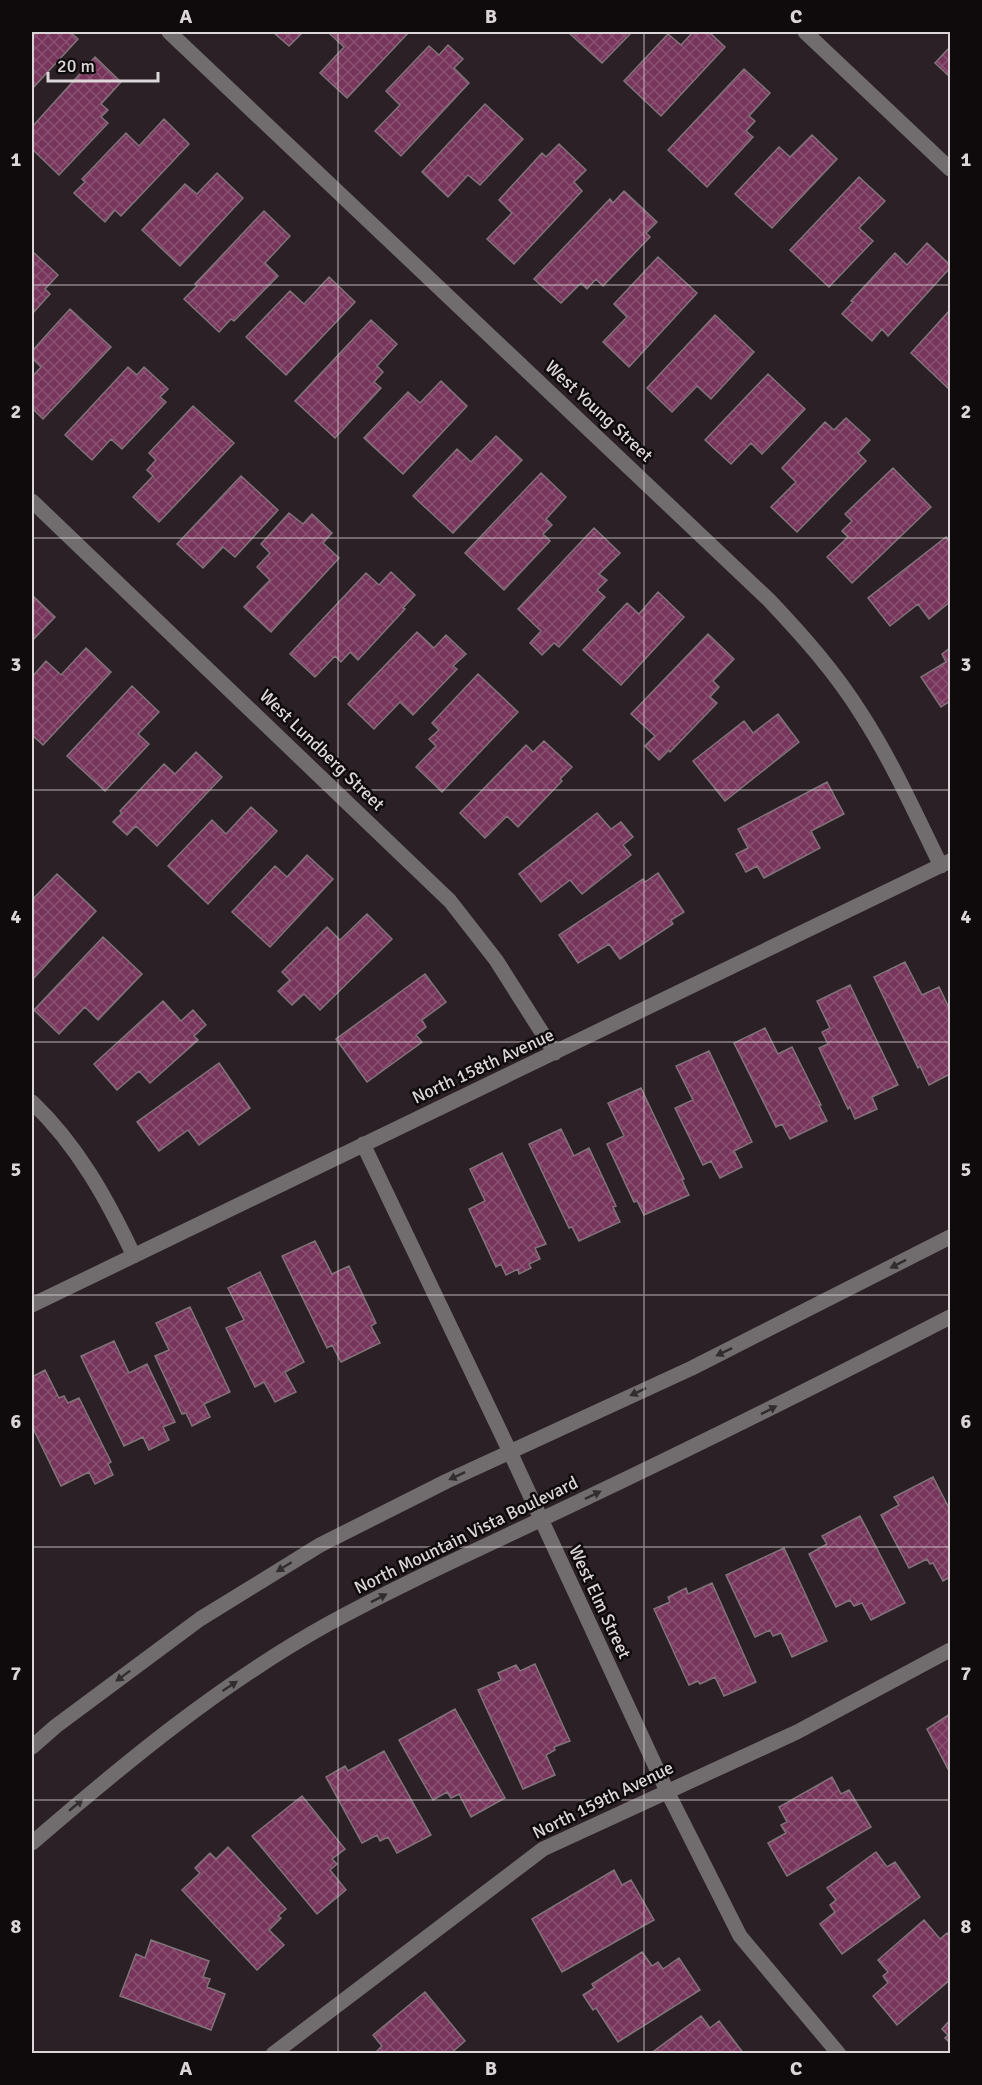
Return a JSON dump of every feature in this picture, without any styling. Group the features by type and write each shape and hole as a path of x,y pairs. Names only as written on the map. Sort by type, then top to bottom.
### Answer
{"street":[{"name":"West Young Street","path":"170,32 769,600 804,637 862,714 946,864"},
{"path":"805,32 951,169"},
{"name":"West Lundberg Street","path":"32,501 450,901 496,960 555,1053"},
{"name":"North 158th Avenue","path":"32,1305 946,864"},
{"path":"32,1102 55,1126 92,1176 109,1204 134,1256"},
{"name":"West Elm Street","path":"363,1144 510,1452 666,1791 740,1936 839,2054"},
{"path":"32,1747 56,1726 192,1625 320,1545 447,1481 692,1368 951,1237"},
{"name":"North Mountain Vista Boulevard","path":"32,1843 173,1727 268,1661 327,1625 448,1562 763,1414 951,1317"},
{"name":"North 159th Avenue","path":"273,2054 543,1849 797,1732 951,1650"}],"building":[{"path":"36,32 70,32 78,39 32,89 32,37"},
{"path":"273,32 303,32 289,46"},
{"path":"332,32 409,32 347,98 320,73 344,47 330,34"},
{"path":"568,32 632,32 602,63"},
{"path":"693,32 709,32 725,47 661,116 624,81 668,34 681,45"},
{"path":"448,45 463,59 454,68 469,83 401,156 375,131 400,105 386,91 429,46 439,55"},
{"path":"950,47 950,77 935,63"},
{"path":"95,57 121,82 101,104 108,110 101,117 108,123 59,175 32,149 32,127"},
{"path":"744,69 770,93 749,116 755,121 746,131 753,137 707,187 668,150"},
{"path":"485,104 523,139 480,185 468,175 448,197 422,172"},
{"path":"164,119 189,144 121,216 115,210 105,222 74,193 85,182 82,179 126,133 139,146"},
{"path":"812,135 837,159 772,228 735,194 779,147 790,157"},
{"path":"559,144 586,170 574,182 582,191 514,264 487,239 512,213 499,200 542,153 546,157"},
{"path":"217,173 243,198 180,266 142,230 185,184 197,194"},
{"path":"859,177 885,201 859,228 873,241 829,287 790,250"},
{"path":"624,191 657,222 646,233 650,237 603,286 596,279 587,289 581,283 561,303 534,279 610,199 613,203"},
{"path":"264,211 290,236 265,263 278,276 234,321 231,319 219,332 184,299 197,286 195,284"},
{"path":"927,243 950,265 950,268 888,336 882,329 872,341 842,314 895,253 907,265"},
{"path":"33,252 58,275 45,289 50,294 32,314 32,254"},
{"path":"658,257 697,293 629,367 603,342 627,317 614,304"},
{"path":"329,277 355,302 286,375 246,337 290,291 304,304"},
{"path":"70,309 111,347 43,419 32,408 32,377 41,367 32,358 32,351"},
{"path":"950,310 950,385 948,388 911,353"},
{"path":"715,315 754,352 711,399 697,386 672,412 647,388"},
{"path":"371,320 397,344 377,366 383,372 374,382 381,388 335,438 295,401"},
{"path":"128,367 137,375 144,367 168,389 160,397 166,402 122,449 111,439 92,460 65,435"},
{"path":"768,374 805,409 762,454 751,443 731,464 705,440"},
{"path":"441,381 467,406 403,474 364,438 408,392 420,403"},
{"path":"193,406 234,443 159,522 133,497 153,476 147,470 156,460 149,453"},
{"path":"846,418 870,440 858,453 866,461 797,532 771,507 796,482 782,468 825,422 834,430"},
{"path":"496,436 522,460 453,533 413,496 457,449 471,462"},
{"path":"893,468 931,507 852,583 827,557 848,537 842,531 852,521 845,514"},
{"path":"541,473 566,497 546,519 552,525 543,534 550,541 504,590 465,553"},
{"path":"241,476 278,510 235,557 223,547 203,568 177,544"},
{"path":"289,513 303,524 312,514 332,533 323,543 339,558 271,632 244,607 270,580 257,567 270,553 261,544"},
{"path":"594,528 620,553 599,574 607,580 597,590 605,597 559,647 554,643 542,655 530,643 541,631 518,609"},
{"path":"946,537 948,540 950,538 950,602 929,619 918,604 890,626 868,598"},
{"path":"391,572 415,595 358,660 350,652 341,662 335,656 315,677 290,654 366,573 379,585"},
{"path":"658,592 684,617 621,685 583,650 627,603 639,614"},
{"path":"32,595 55,617 32,641"},
{"path":"417,632 434,648 446,635 466,654 453,666 457,669 413,715 400,702 374,729 348,704"},
{"path":"708,634 734,659 713,681 719,687 710,697 717,703 670,752 669,750 659,760 645,746 655,736 631,714"},
{"path":"86,648 111,672 43,745 32,735 32,677 46,661 61,675"},
{"path":"950,648 950,701 941,707 921,677 946,662 942,654"},
{"path":"478,674 518,712 442,792 416,767 436,746 429,739 439,730 432,723"},
{"path":"132,686 159,712 138,734 149,744 105,791 67,756"},
{"path":"778,714 799,742 725,801 693,761 744,721 753,733"},
{"path":"544,741 572,767 560,779 562,781 518,827 507,816 485,838 460,813 526,745 533,752"},
{"path":"196,752 222,777 157,846 136,826 127,835 113,822 122,813 120,811 164,764 175,774"},
{"path":"827,782 844,814 811,831 820,848 764,878 757,866 746,872 736,854 748,848 738,829"},
{"path":"251,807 277,831 208,904 168,866 212,820 226,834"},
{"path":"597,813 611,829 621,822 633,837 623,845 631,855 582,894 570,880 541,902 519,874"},
{"path":"307,855 333,879 270,947 232,912 275,866 287,877"},
{"path":"658,873 684,912 671,920 673,924 620,959 609,944 578,963 559,935 643,879 645,882"},
{"path":"57,874 96,911 32,980 32,900"},
{"path":"367,914 392,939 320,1010 304,994 292,1005 278,991 290,980 282,972 327,927 340,940"},
{"path":"103,937 142,974 98,1020 85,1007 59,1034 34,1010"},
{"path":"905,962 922,995 939,987 950,1010 950,1074 929,1085 920,1066 918,1068 874,977"},
{"path":"425,974 446,1002 422,1020 426,1027 416,1035 422,1042 367,1082 336,1039"},
{"path":"850,985 898,1085 872,1097 877,1109 855,1119 819,1048 828,1044 822,1032 830,1028 817,1001"},
{"path":"163,1001 181,1021 193,1010 206,1025 194,1036 198,1040 150,1083 139,1071 117,1090 94,1064"},
{"path":"765,1028 778,1054 792,1047 827,1121 790,1139 782,1124 776,1127 734,1043"},
{"path":"709,1051 752,1142 734,1151 742,1167 720,1178 711,1161 703,1165 675,1108 693,1100 676,1066"},
{"path":"219,1063 250,1108 199,1145 188,1130 159,1151 137,1122"},
{"path":"641,1088 684,1179 682,1180 689,1195 644,1215 637,1201 634,1202 607,1144 624,1136 608,1103"},
{"path":"561,1129 574,1156 589,1148 616,1206 613,1207 620,1222 579,1241 572,1227 569,1228 529,1144"},
{"path":"502,1153 546,1244 535,1248 540,1259 529,1264 531,1268 519,1274 518,1269 506,1275 501,1264 496,1267 469,1209 485,1201 470,1169"},
{"path":"315,1241 332,1274 349,1266 376,1323 371,1326 380,1343 341,1362 332,1345 327,1348 282,1256"},
{"path":"260,1272 304,1362 285,1372 296,1392 275,1402 264,1382 255,1387 226,1328 244,1320 228,1288"},
{"path":"190,1307 230,1392 204,1404 210,1417 192,1426 186,1413 182,1414 155,1356 169,1350 156,1323"},
{"path":"114,1341 129,1373 147,1364 175,1422 163,1427 169,1440 149,1450 143,1437 124,1446 81,1356"},
{"path":"45,1370 59,1398 64,1396 68,1403 79,1398 111,1462 108,1464 113,1475 95,1484 89,1472 61,1486 32,1426 32,1377"},
{"path":"933,1477 950,1510 950,1577 943,1581 933,1563 930,1564 927,1559 909,1568 881,1515 899,1505 894,1497"},
{"path":"860,1516 905,1603 871,1620 862,1603 854,1606 850,1600 836,1607 809,1554 827,1544 822,1536"},
{"path":"784,1548 827,1641 792,1657 781,1633 773,1636 770,1630 755,1637 726,1575"},
{"path":"712,1583 756,1682 724,1696 715,1677 700,1684 698,1681 689,1685 654,1609 670,1602 668,1597 686,1588 688,1594"},
{"path":"535,1664 570,1741 554,1747 555,1750 546,1755 555,1775 523,1789 478,1690 501,1680 498,1673 516,1665 520,1671"},
{"path":"455,1709 505,1798 471,1817 459,1794 451,1798 447,1792 433,1800 399,1740"},
{"path":"950,1714 950,1773 927,1729"},
{"path":"384,1751 431,1835 397,1853 388,1837 380,1841 377,1835 362,1843 326,1777 345,1766 348,1771"},
{"path":"832,1777 841,1794 849,1790 871,1827 787,1876 768,1843 786,1833 781,1825 787,1822 779,1807"},
{"path":"302,1796 345,1849 332,1859 337,1864 330,1870 346,1890 317,1914 252,1836"},
{"path":"228,1847 286,1909 278,1916 281,1918 269,1930 284,1945 257,1970 182,1890 200,1873 195,1868 210,1853 216,1859"},
{"path":"876,1852 887,1867 895,1862 920,1897 842,1954 820,1924 835,1912 830,1905 836,1900 827,1888"},
{"path":"614,1870 622,1885 631,1880 654,1920 562,1972 532,1919"},
{"path":"924,1920 940,1939 947,1933 950,1937 950,1980 897,2025 873,1996 888,1983 883,1976 888,1972 878,1960"},
{"path":"151,1940 209,1961 203,1977 210,1979 207,1987 225,1994 211,2030 120,1996 136,1954 145,1958"},
{"path":"642,1952 652,1966 658,1962 663,1969 679,1958 700,1990 618,2042 596,2008 593,2010 583,1995 594,1988 592,1984"},
{"path":"425,1992 465,2041 450,2054 379,2054 377,2051 382,2046 373,2035"},
{"path":"701,2016 710,2028 719,2021 744,2054 650,2054"},
{"path":"950,2020 950,2043 945,2038 948,2035 942,2029"}]}
